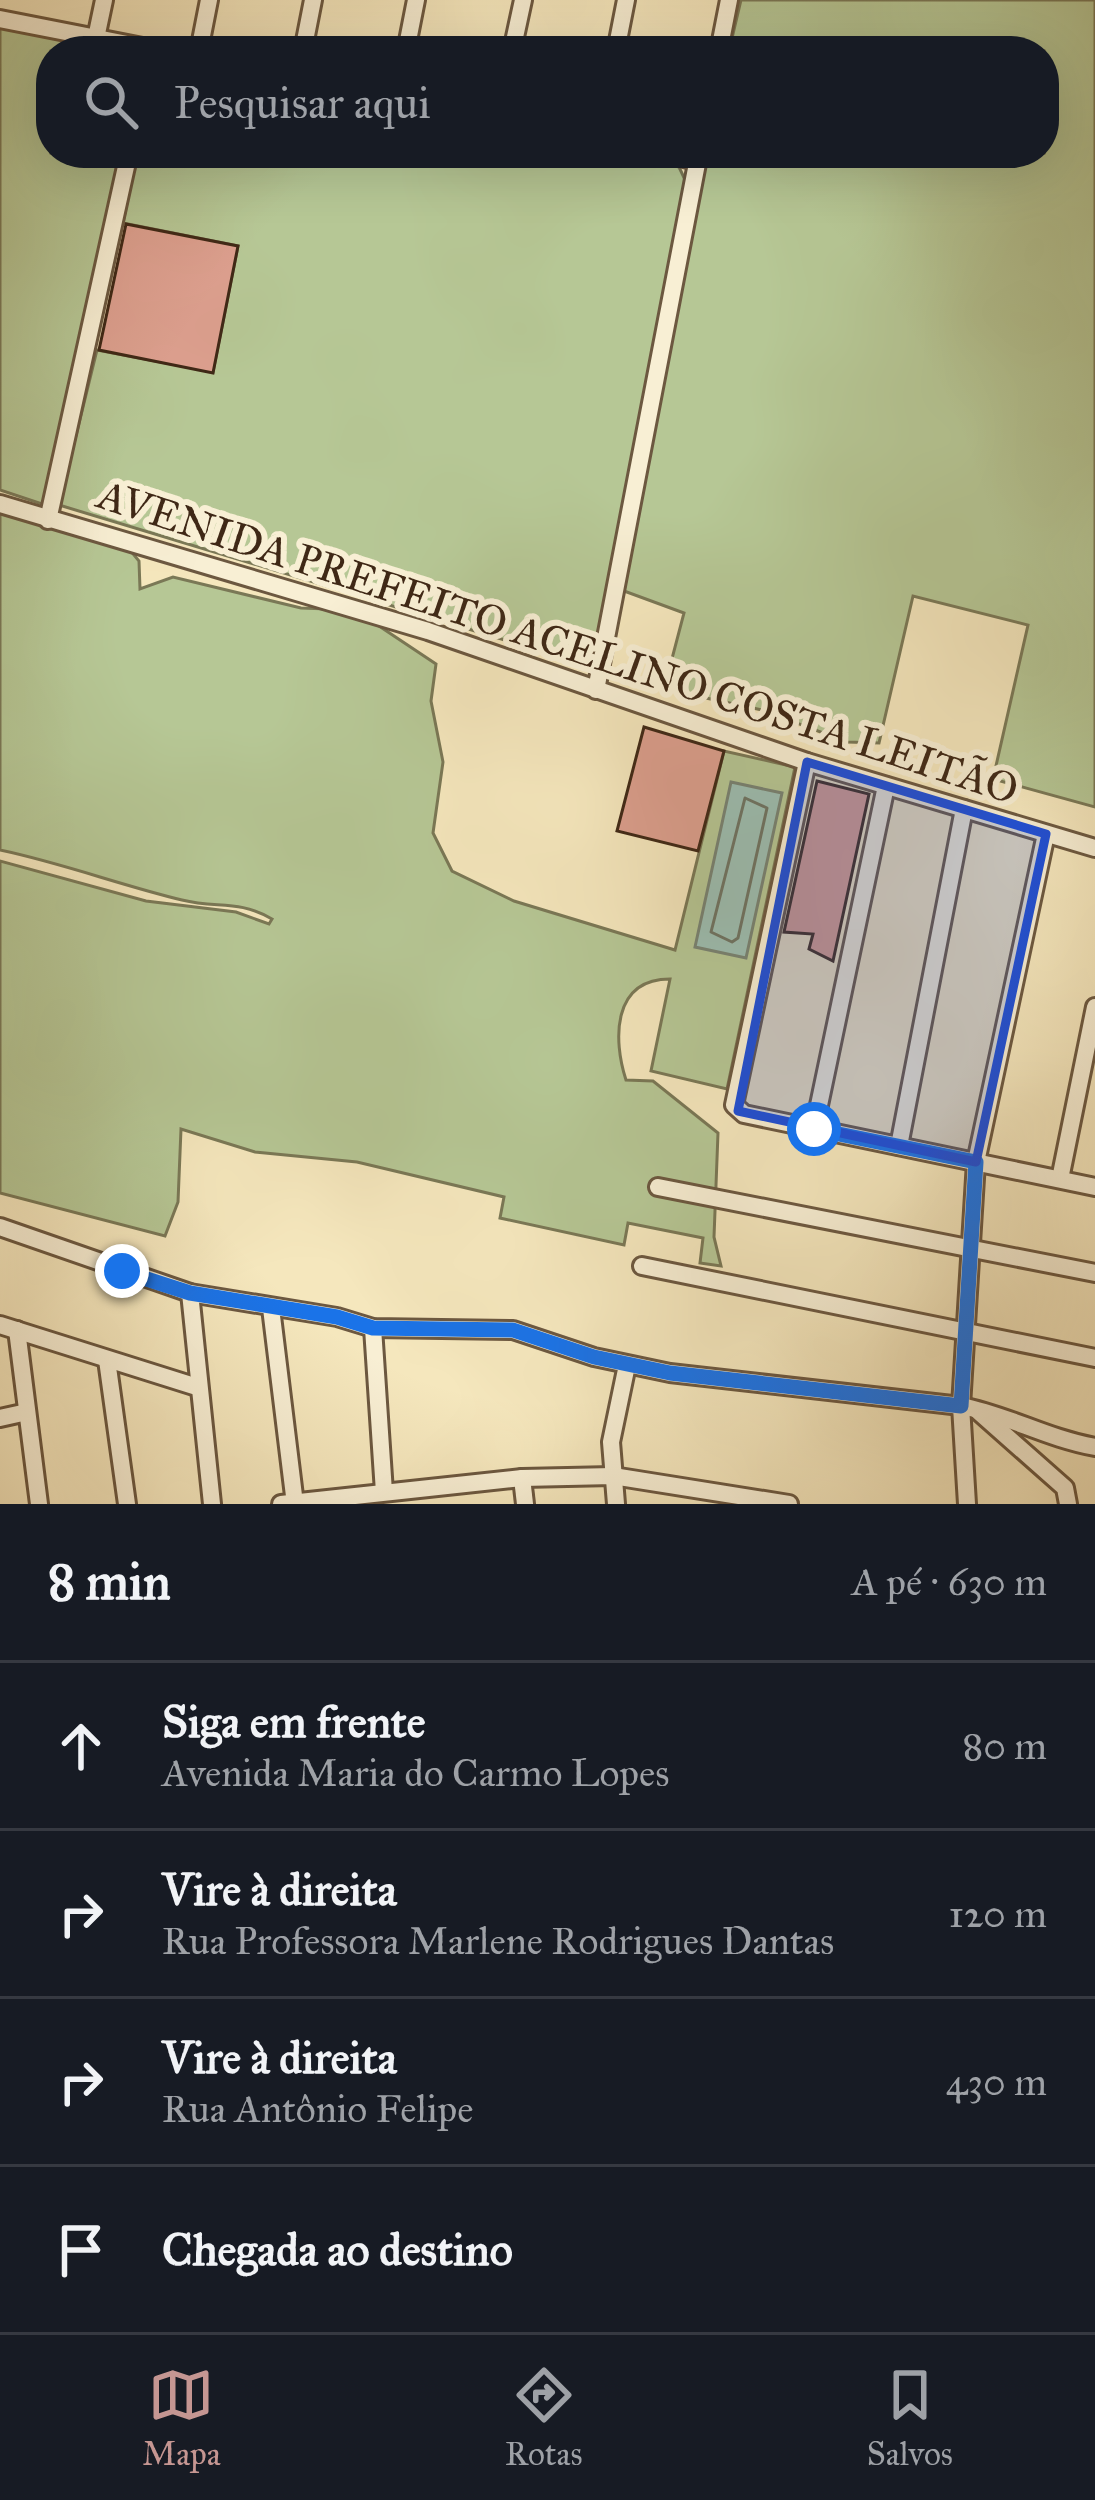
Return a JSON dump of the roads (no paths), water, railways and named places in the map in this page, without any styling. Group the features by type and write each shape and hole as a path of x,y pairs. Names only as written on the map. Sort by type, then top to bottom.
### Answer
{"street":[{"path":"96,36 104,0"},
{"path":"202,36 209,0"},
{"path":"306,36 314,0"},
{"path":"409,36 416,0"},
{"path":"515,36 523,0"},
{"path":"619,36 626,0"},
{"path":"722,36 729,0"},
{"path":"0,19 86,36"},
{"path":"48,520 126,168"},
{"path":"596,690 696,168"},
{"name":"AVENIDA PREFEITO ACELINO COSTA LEITÃO","path":"0,505 428,631 807,762 1095,848"},
{"path":"807,762 734,1105 744,1114 1095,1186"},
{"path":"814,1129 886,785"},
{"path":"899,1146 964,809"},
{"path":"967,1504 976,1162 1046,834"},
{"path":"1060,1179 1095,1006"},
{"path":"658,1186 1095,1273"},
{"path":"0,1227 190,1293 373,1328 513,1330 627,1364 782,1388 968,1408 1044,1437 1095,1447"},
{"path":"641,1266 1095,1358"},
{"path":"190,1293 196,1387 212,1504"},
{"path":"272,1308 290,1503 522,1478 613,1476 705,1497 789,1504"},
{"path":"8,1328 196,1387"},
{"path":"8,1328 27,1412 39,1504"},
{"path":"373,1328 396,1495"},
{"path":"106,1360 127,1504"},
{"path":"616,1504 614,1419 627,1364"},
{"path":"968,1408 1065,1488 1068,1504"},
{"path":"0,1418 27,1412"},
{"path":"522,1478 525,1504"}],"water":[{"path":"731,782 782,793 746,958 695,947"}]}
